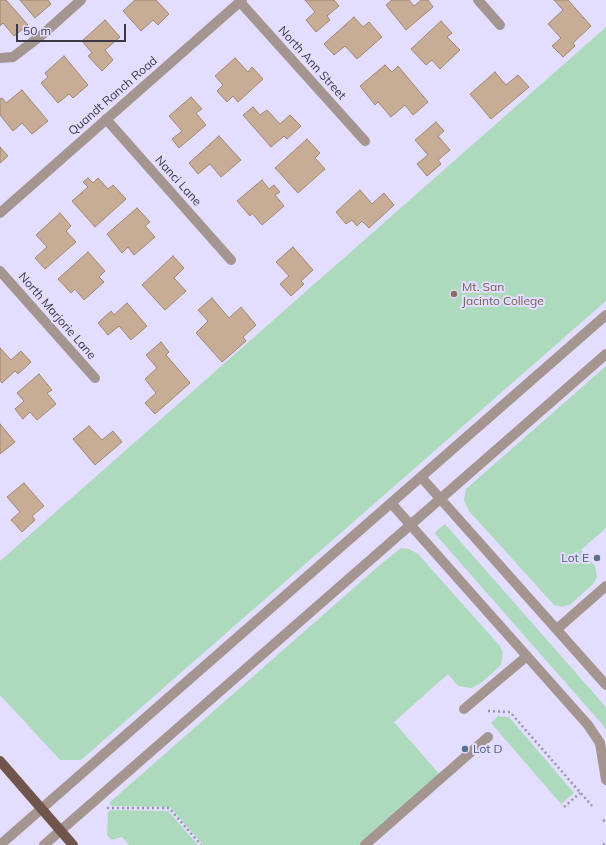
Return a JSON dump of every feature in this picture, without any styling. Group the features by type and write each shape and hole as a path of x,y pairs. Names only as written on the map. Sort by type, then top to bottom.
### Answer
{"main road":[{"path":"0,761 72,845"}],"street":[{"path":"0,58 13,56 43,34 81,0"},
{"path":"478,0 500,25"},
{"name":"Quandt Ranch Road","path":"0,213 241,1"},
{"name":"North Ann Street","path":"241,1 365,141"},
{"name":"Nanci Lane","path":"106,119 231,260"},
{"name":"North Marjorie Lane","path":"0,271 95,378"},
{"path":"0,845 391,504 606,314"},
{"path":"44,845 61,832 606,354"},
{"path":"421,477 606,685"},
{"path":"391,504 588,725 600,743 606,780"},
{"path":"557,629 606,586"},
{"path":"464,709 527,656"},
{"path":"365,845 488,737"}],"path":[{"path":"488,711 510,712 592,806"},
{"path":"564,807 580,793"},
{"path":"107,808 169,808 201,845"}],"green space":[{"path":"606,27 606,301 81,760 60,760 0,695 0,561"},
{"path":"606,366 606,528 581,550 595,566 597,577 593,584 571,604 562,607 554,605 469,511 464,500 466,489"},
{"path":"445,524 606,707 606,730 436,535 435,532"},
{"path":"401,548 409,549 418,554 500,646 503,653 501,665 481,683 471,688 458,686 448,674 394,722 440,775 359,845 203,845 170,807 112,806 109,803 382,563"},
{"path":"498,716 509,717 574,793 561,804 491,723"},
{"path":"111,810 168,811 198,845 129,845 122,837 111,840 107,835 108,812"}],"building":[{"path":"0,0 6,0 28,25 14,36 3,23 0,26"},
{"path":"20,0 48,0 51,4 35,18"},
{"path":"135,0 156,0 169,14 158,25 153,20 141,31 123,11"},
{"path":"305,0 334,0 339,6 327,16 330,20 316,32 306,20 315,12"},
{"path":"392,0 409,0 414,6 421,0 428,0 433,7 406,30 386,5"},
{"path":"554,0 568,0 591,26 573,43 575,46 563,57 552,46 561,38 548,24 563,10"},
{"path":"354,17 363,27 369,22 382,37 357,59 345,46 334,55 324,44"},
{"path":"105,20 120,37 105,50 113,60 102,71 88,56 92,53 82,41"},
{"path":"441,21 452,33 447,37 460,50 440,69 432,60 426,65 411,49"},
{"path":"64,56 88,85 73,98 69,94 58,103 41,83 48,77 45,73"},
{"path":"235,58 248,72 252,67 263,79 238,102 233,96 227,102 217,91 223,85 215,76"},
{"path":"385,65 392,72 398,66 428,102 413,115 405,105 391,117 378,102 375,105 360,86"},
{"path":"495,72 506,85 518,75 529,87 491,119 470,94"},
{"path":"22,90 48,121 32,134 22,123 13,131 0,115 0,99 2,98 6,103"},
{"path":"191,97 202,109 196,113 206,125 179,148 172,139 182,131 169,116"},
{"path":"253,107 260,115 267,110 280,124 290,115 301,126 287,139 284,136 271,147 243,115"},
{"path":"436,122 444,131 438,136 450,150 438,160 441,164 427,176 417,164 428,155 415,140"},
{"path":"219,136 241,160 221,177 210,164 198,174 189,163"},
{"path":"307,139 320,153 315,158 325,169 298,193 275,168"},
{"path":"0,147 8,156 0,163"},
{"path":"88,178 93,183 98,178 108,189 113,185 126,199 95,227 72,201 88,187 83,182"},
{"path":"262,180 269,189 274,185 280,192 275,195 284,206 262,225 252,213 250,216 237,201"},
{"path":"360,190 372,204 384,193 394,205 369,228 362,221 357,226 352,220 346,224 336,212"},
{"path":"137,208 150,222 145,226 155,237 134,255 128,247 122,253 107,234"},
{"path":"60,213 71,226 66,231 76,242 45,269 35,258 47,247 36,235"},
{"path":"293,247 313,270 301,281 304,284 291,296 280,284 289,276 276,262"},
{"path":"88,252 105,271 99,277 104,282 84,300 75,289 71,293 58,279"},
{"path":"173,256 184,268 174,278 186,291 165,310 142,285"},
{"path":"212,298 229,318 241,307 256,325 243,337 246,341 222,362 196,333 208,321 198,310"},
{"path":"127,303 147,326 131,340 119,326 108,335 98,323 111,311 114,315"},
{"path":"161,342 169,352 166,355 190,383 155,414 145,403 156,393 145,379 157,368 146,355"},
{"path":"0,348 11,360 21,351 31,362 18,374 15,371 2,383 0,380"},
{"path":"39,374 52,390 47,393 56,404 37,420 30,412 23,419 15,409 24,401 17,393"},
{"path":"0,424 15,442 0,454"},
{"path":"89,426 102,440 113,431 122,442 95,465 73,439"},
{"path":"24,483 44,506 32,516 35,520 22,532 11,520 20,512 7,497"}],"place":[{"name":"Mt. San Jacinto College","path":"454,294"},
{"name":"Lot E","path":"597,558"},
{"name":"Lot D","path":"465,749"}]}
